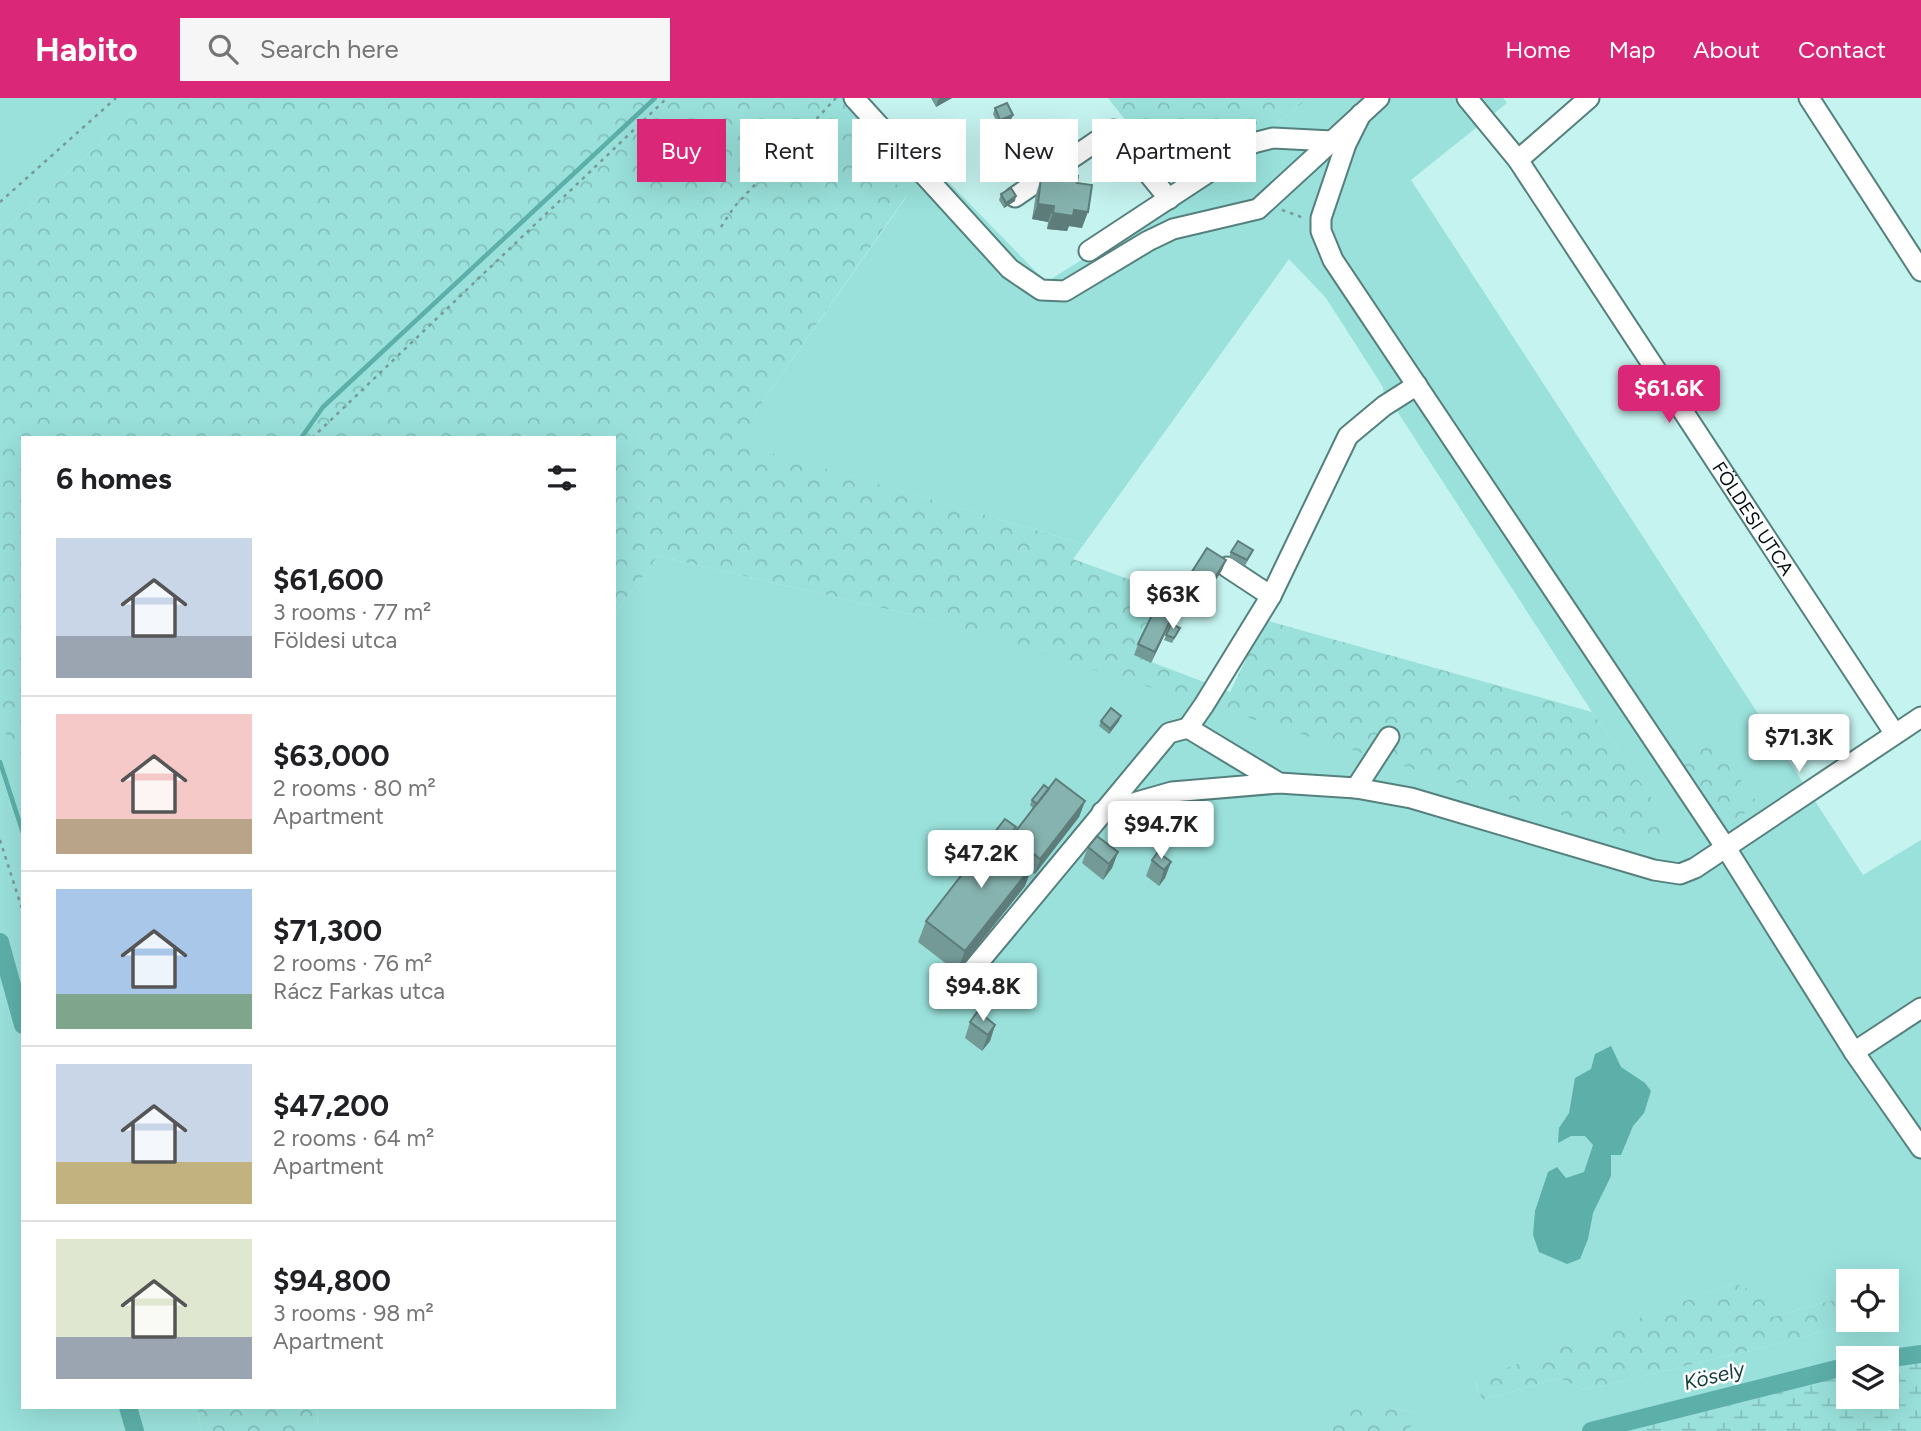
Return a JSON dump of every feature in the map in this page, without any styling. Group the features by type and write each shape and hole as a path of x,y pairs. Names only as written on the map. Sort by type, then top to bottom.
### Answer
{"street":[{"path":"854,98 1010,269 1041,290 1058,293 1073,288 1148,241 1173,229 1258,209 1379,98"},
{"name":"FÖLDESI UTCA","path":"1466,98 1518,160 1895,734"},
{"path":"1518,160 1589,98"},
{"path":"1809,98 1921,271"},
{"path":"1362,114 1346,144 1321,218 1324,242 1333,260 1726,848 1854,1052 1921,1148"},
{"path":"1015,197 1113,130 1169,199"},
{"path":"1089,251 1253,143 1263,139 1332,141"},
{"path":"969,974 1093,816 1169,733 1188,728 1205,705 1271,596 1348,436 1354,428 1417,385"},
{"path":"1227,567 1271,596"},
{"path":"1093,816 1172,792 1279,783 1356,788 1411,798 1667,873 1679,874 1726,848 1921,717"},
{"path":"1188,728 1279,783"},
{"path":"1356,788 1389,737"},
{"path":"1854,1052 1921,1008"}],"path":[{"path":"0,202 116,98"},
{"path":"314,436 667,98"},
{"path":"721,228 734,207 836,98"},
{"path":"1258,209 1284,210 1299,216 1324,242"},
{"path":"0,840 21,906"}],"green space":[{"path":"0,98 151,98 0,233"},
{"path":"151,98 867,98 881,113 875,119 852,119 852,182 894,182 907,195 757,410 751,447 1084,544 1073,559 1167,593 1136,656 1230,692 1265,620 1592,712 1678,837 1642,840 930,619 658,556 616,612 616,436 21,436 21,770 0,718 0,233"},
{"path":"1108,98 1309,98 1256,140 1256,119 1124,119"},
{"path":"1309,98 1503,98 1507,103 1411,180 1863,875 1921,840 1921,1351 1899,1356 1899,1346 1836,1346 1836,1369 1586,1431 1408,1431 1419,1413 1392,1408 1331,1413 1331,1431 318,1431 317,1409 616,1409 616,612 658,556 930,619 1677,836 1592,712 1397,411 1384,397 1383,387 1326,298 1289,259 1084,544 750,447 757,410 907,196 894,182 948,182 1046,282 1185,196 1203,182 1256,182 1256,140","holes":["1836,1269 1899,1269 1899,1332 1836,1332 1836,1328 1585,1390 1559,1378 1482,1400 1475,1381 1733,1283 1772,1317 1836,1299"]},
{"path":"881,113 887,119 875,119"},
{"path":"1174,182 1203,182 1185,196"},
{"path":"0,718 21,767 21,1409 197,1409 202,1431 0,1431"},
{"path":"1663,740 1714,748 1744,766 1740,789 1757,801 1734,824 1713,811"},
{"path":"1733,1283 1760,1294 1772,1317 1836,1299 1836,1328 1585,1390 1559,1378 1482,1400 1475,1380"},
{"path":"1921,1351 1921,1431 1586,1431 1836,1369 1836,1409 1899,1409 1899,1356"},
{"path":"1366,1399 1392,1408 1420,1413 1408,1431 1331,1431 1331,1413"},
{"path":"197,1409 317,1409 318,1431 202,1431"}],"shaded area":[{"path":"1611,1046 1621,1067 1645,1083 1651,1091 1644,1113 1633,1126 1621,1155 1611,1155 1611,1176 1593,1213 1588,1239 1580,1259 1567,1264 1539,1252 1533,1235 1535,1211 1548,1172 1557,1167 1566,1178 1584,1172 1593,1145 1585,1136 1571,1136 1558,1143 1559,1128 1569,1113 1575,1078 1591,1069 1595,1054"}],"building":[{"path":"1007,103 1013,115 1000,119 995,108"},
{"path":"1041,182 1077,182 1092,185 1088,212 1074,210 1073,216 1053,213 1054,206 1038,204"},
{"path":"1011,188 1016,196 1006,203 1001,194"},
{"path":"1238,541 1253,550 1247,560 1231,552"},
{"path":"1207,548 1226,560 1207,590 1186,581"},
{"path":"1155,609 1172,617 1155,652 1138,644"},
{"path":"1171,624 1180,628 1174,638 1166,635"},
{"path":"1111,708 1121,716 1110,729 1101,721"},
{"path":"1056,779 1085,801 1040,859 1012,836"},
{"path":"1044,785 1049,789 1037,804 1032,800"},
{"path":"1005,819 1016,827 1004,842 1033,865 965,951 926,921"},
{"path":"1097,836 1118,852 1109,864 1088,847"},
{"path":"1158,852 1171,862 1164,870 1152,860"},
{"path":"978,1011 995,1025 988,1035 970,1022"}],"waterway":[{"path":"302,436 323,407 655,98"},
{"path":"0,762 21,827"},
{"name":"Kösely","path":"0,942 21,1018"},
{"name":"Kösely","path":"1899,1357 1921,1354"},
{"name":"Kösely","path":"1591,1431 1836,1369"},
{"name":"Kösely","path":"129,1409 135,1431"}]}
